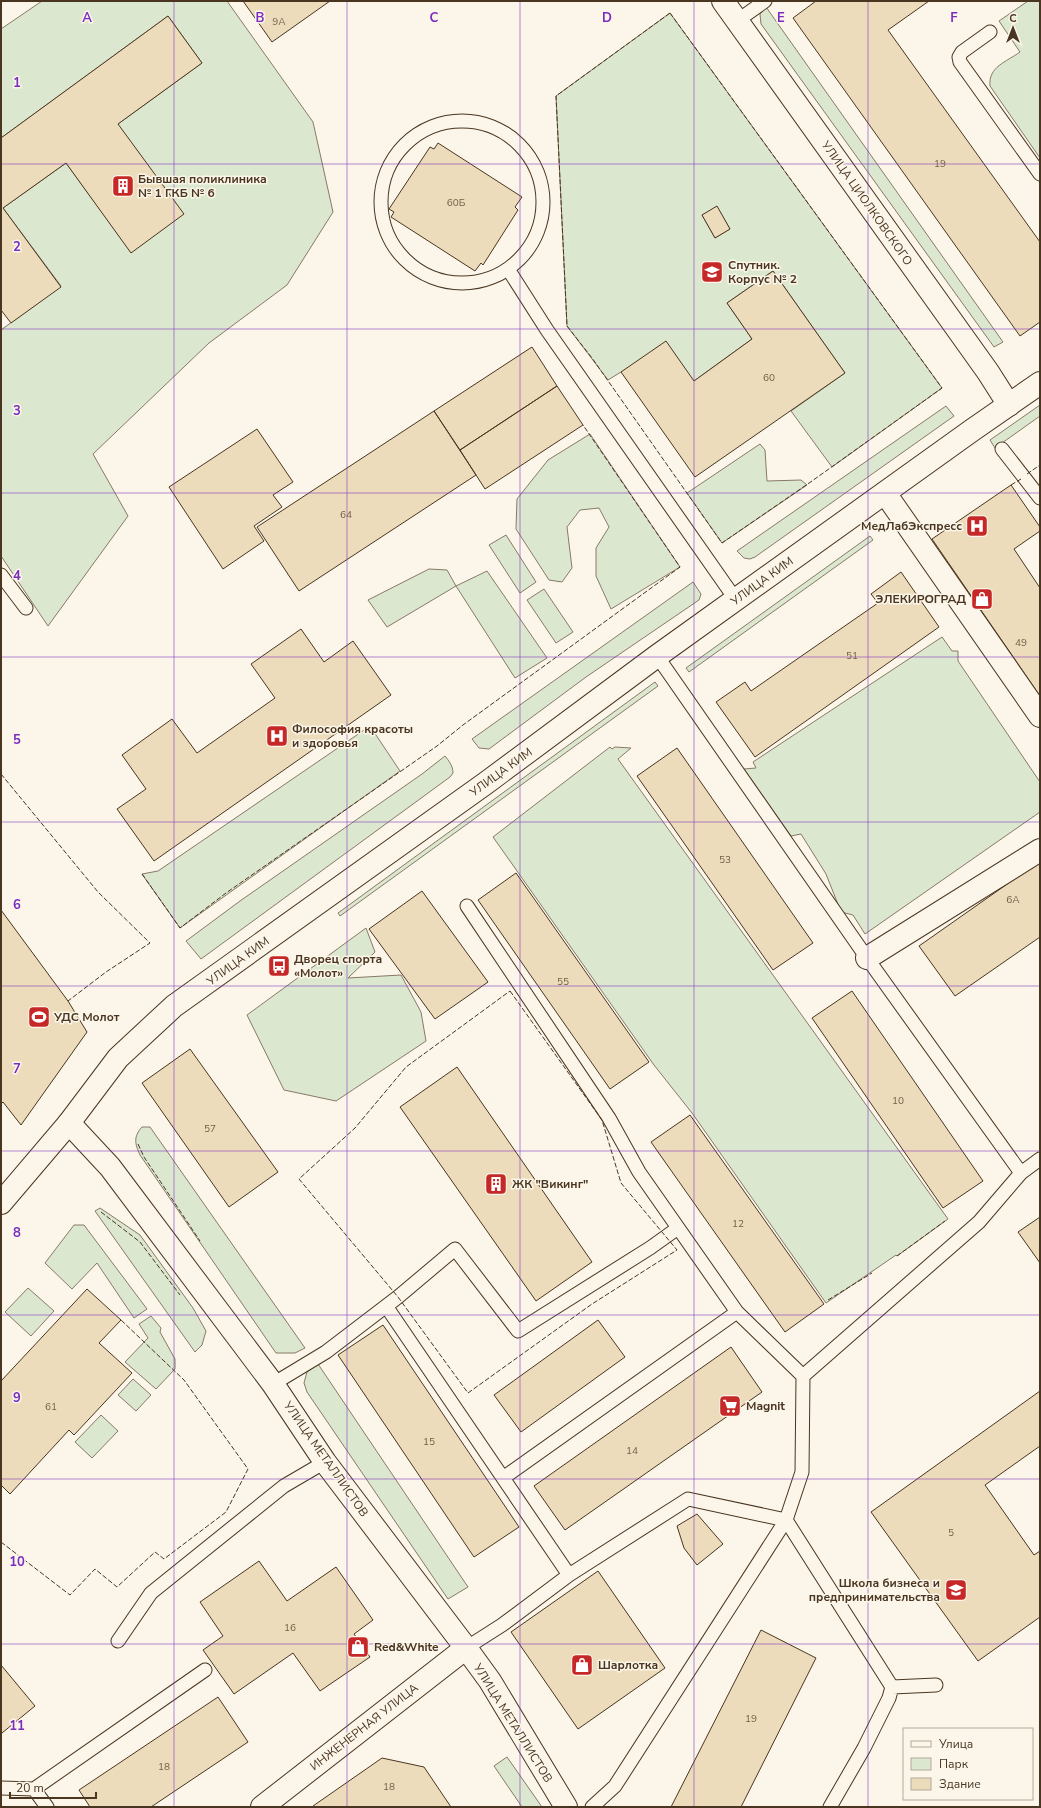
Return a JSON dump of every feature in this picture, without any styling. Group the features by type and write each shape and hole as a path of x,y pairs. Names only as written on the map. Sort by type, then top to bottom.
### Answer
{"street":[{"name":"УЛИЦА ЦИОЛКОВСКОГО","path":"723,1 983,366 1009,405"},
{"name":"УЛИЦА КИМ","path":"1,1203 69,1123 118,1058 174,1006 486,784 657,656 1040,383"},
{"path":"885,493 1040,716"},
{"path":"867,958 1040,850"},
{"name":"УЛИЦА МЕТАЛЛИСТОВ","path":"69,1123 110,1167 273,1384 325,1462 490,1681 566,1807"},
{"name":"ИНЖЕНЕРНАЯ УЛИЦА","path":"262,1807 466,1648"}],"lane":[{"path":"737,21 765,1"},
{"path":"990,32 962,52 959,57 960,62 1040,174"},
{"path":"446,122 474,122 500,131 522,148 537,171 543,198 540,225 528,250 508,269 484,280 459,283 434,278 411,266 394,247 383,223 381,198 386,172 399,150 420,133 446,122"},
{"path":"508,269 547,330 736,600"},
{"path":"1002,449 1040,498"},
{"path":"1,575 26,608"},
{"path":"657,656 867,958 1021,1173"},
{"path":"467,906 604,1111 639,1172 737,1312 803,1376 802,1472 786,1520 615,1786 592,1807"},
{"path":"803,1376 979,1222 1021,1173 1040,1159"},
{"path":"273,1384 326,1352 386,1306 455,1249 518,1331 650,1248 678,1228"},
{"path":"386,1306 569,1575"},
{"path":"503,1478 737,1312"},
{"path":"118,1640 151,1593 284,1486 325,1462"},
{"path":"466,1648 502,1625 569,1575 688,1499 786,1520 892,1687 889,1698 864,1748 830,1807"},
{"path":"1,1788 34,1789 206,1670"},
{"path":"892,1687 936,1685"},
{"path":"34,1789 47,1807"}],"green space":[{"path":"42,1 227,1 313,122 333,212 287,285 209,343 93,454 128,516 48,626 1,556 1,330 61,286 3,208 66,163 131,252 118,124 202,63 168,16 1,138 1,29"},
{"path":"1028,1 1040,1 1040,158 990,86 990,79 995,70 1004,62 1020,52 999,21"},
{"path":"766,7 1003,342 994,347 761,24 760,14"},
{"name":"Спутник. Корпус № 2","path":"670,13 942,388 832,467 791,411 845,373 773,271 727,303 752,339 694,381 621,372 608,380 567,326 556,96","holes":["717,207 730,229 715,238 702,215"]},
{"path":"1040,405 1040,416 995,448 990,440"},
{"path":"946,406 954,416 755,557 750,559 744,558 737,551"},
{"path":"590,434 680,567 611,609 596,576 596,548 609,527 599,508 580,510 567,527 572,568 562,582 549,580 516,529 517,499 548,460"},
{"path":"760,444 765,450 767,481 801,480 807,485 722,543 687,493"},
{"path":"506,535 536,582 520,593 489,545"},
{"path":"870,536 873,540 689,672 686,668"},
{"path":"429,569 447,570 456,586 387,627 368,600"},
{"path":"487,571 547,658 515,678 456,586"},
{"path":"693,582 701,594 699,600 586,677 489,749 479,748 472,739"},
{"path":"544,589 573,632 556,643 527,600"},
{"path":"942,637 952,651 958,651 958,661 1040,782 1040,812 865,934 853,915 841,912 826,874 801,834 791,836 744,769 756,768 753,762"},
{"path":"655,682 658,686 340,916 338,913"},
{"path":"370,726 400,771 180,928 142,874 158,871"},
{"path":"610,747 612,749 615,747 631,748 618,759 948,1219 897,1256 896,1255 826,1303 692,1113 654,1065 493,837"},
{"path":"445,756 452,768 453,773 450,777 201,959 186,941 240,901 422,774"},
{"path":"366,928 375,952 348,978 401,975 421,1012 426,1041 336,1101 284,1090 247,1015"},
{"path":"142,1127 150,1127 305,1348 295,1353 276,1353 140,1155 136,1137"},
{"path":"100,1208 140,1235 193,1308 206,1331 202,1345 195,1352 95,1211"},
{"path":"74,1225 84,1225 147,1309 134,1318 97,1263 72,1289 45,1263"},
{"path":"28,1288 54,1311 31,1336 5,1312"},
{"path":"151,1316 161,1328 160,1332 175,1359 175,1369 156,1389 125,1362 148,1338 139,1324"},
{"path":"318,1364 468,1587 448,1599 307,1392 304,1383 307,1372"},
{"path":"133,1379 151,1395 136,1411 118,1395"},
{"path":"101,1415 118,1431 92,1458 75,1442"},
{"path":"507,1757 542,1807 522,1807 494,1766"}],"building":[{"path":"243,1 330,1 272,42"},
{"path":"816,1 929,1 888,30 1040,242 1040,322 1020,336 793,18"},
{"name":"Бывшая поликлиника № 1 ГКБ № 6","path":"168,16 202,63 118,124 184,214 131,253 66,163 3,208 61,287 11,323 1,310 1,138"},
{"path":"438,143 522,197 515,207 518,210 483,265 481,263 475,271 391,217 394,212 389,209 430,147 434,149"},
{"path":"717,206 730,229 715,238 702,215"},
{"path":"773,271 845,373 695,477 621,372 666,341 694,381 752,339 727,303"},
{"path":"532,347 557,386 460,450 434,411"},
{"path":"557,386 583,425 485,489 460,450"},
{"path":"434,411 476,475 299,591 257,527"},
{"path":"257,429 293,482 273,495 282,507 254,526 264,541 223,569 169,487"},
{"path":"1011,485 1040,527 1040,531 1014,549 1040,588 1040,696 932,539"},
{"path":"901,572 939,627 755,757 716,702 745,682 751,691 878,603 871,594"},
{"name":"Философия красоты и здоровья","path":"301,629 324,662 353,641 391,695 154,861 117,809 146,789 122,755 172,719 197,753 275,698 251,664"},
{"path":"677,748 813,943 773,970 637,776"},
{"path":"1040,861 1040,937 955,996 919,946"},
{"path":"516,873 649,1062 610,1089 478,900"},
{"path":"422,891 488,982 435,1019 369,929"},
{"name":"УДС Молот","path":"1,910 68,1001 87,1032 21,1125 3,1102 1,1104"},
{"path":"852,991 983,1181 943,1208 812,1018"},
{"path":"190,1049 278,1172 229,1207 142,1083"},
{"name":"ЖК \"Викинг\"","path":"457,1067 592,1262 536,1301 400,1107"},
{"path":"690,1115 824,1304 785,1332 651,1142"},
{"path":"1040,1217 1040,1263 1018,1232"},
{"path":"87,1289 121,1320 99,1343 132,1373 74,1435 69,1430 10,1494 1,1485 1,1381"},
{"path":"598,1320 625,1357 521,1432 494,1395"},
{"path":"383,1325 519,1527 474,1557 338,1355"},
{"path":"731,1347 762,1392 565,1530 534,1486"},
{"path":"1040,1391 1040,1446 985,1485 1034,1555 1040,1551 1040,1617 978,1661 871,1512"},
{"path":"697,1514 723,1544 697,1565 684,1548 677,1526"},
{"path":"259,1561 287,1601 336,1567 373,1620 354,1634 370,1657 320,1691 293,1653 234,1694 203,1650 223,1636 200,1602"},
{"path":"598,1571 665,1668 578,1729 511,1632"},
{"path":"761,1630 816,1658 741,1807 671,1807"},
{"path":"1,1665 35,1706 2,1733 1,1732"},
{"path":"218,1697 248,1742 151,1807 90,1807 79,1790"},
{"path":"382,1758 424,1767 451,1807 313,1806"}],"fence":[{"path":"670,13 942,388 722,543 592,358 567,326 556,96 670,13"},
{"path":"142,874 180,928 226,893 437,746 463,725 680,567 583,425"},
{"path":"1027,474 1040,465"},
{"path":"1011,485 1021,479"},
{"path":"1,774 98,892 150,943 106,972 68,1001"},
{"path":"510,991 602,1120 621,1183 677,1250 592,1304 468,1393 398,1297 299,1179 355,1128 406,1067 510,991"},
{"path":"138,1144 144,1157 200,1241"},
{"path":"101,1212 140,1242 180,1295"},
{"path":"897,1256 945,1221"},
{"path":"828,1300 872,1273"},
{"path":"1,1542 70,1595 95,1569 117,1587 155,1552 164,1559 226,1512 248,1469 184,1380 121,1320"}],"place":[{"name":"Бывшая поликлиника № 1 ГКБ № 6","path":"123,186"},
{"name":"Спутник. Корпус № 2","path":"712,272"},
{"name":"МедЛабЭкспресс","path":"977,526"},
{"name":"ЭЛЕКИРОГРАД","path":"982,599"},
{"name":"Философия красоты и здоровья","path":"277,736"},
{"name":"Дворец спорта «Молот»","path":"279,966"},
{"name":"УДС Молот","path":"39,1017"},
{"name":"ЖК \"Викинг\"","path":"496,1184"},
{"name":"Magnit","path":"730,1406"},
{"name":"Школа бизнеса и предпринимательства","path":"956,1590"},
{"name":"Red&White","path":"358,1647"},
{"name":"Шарлотка","path":"582,1665"}]}
